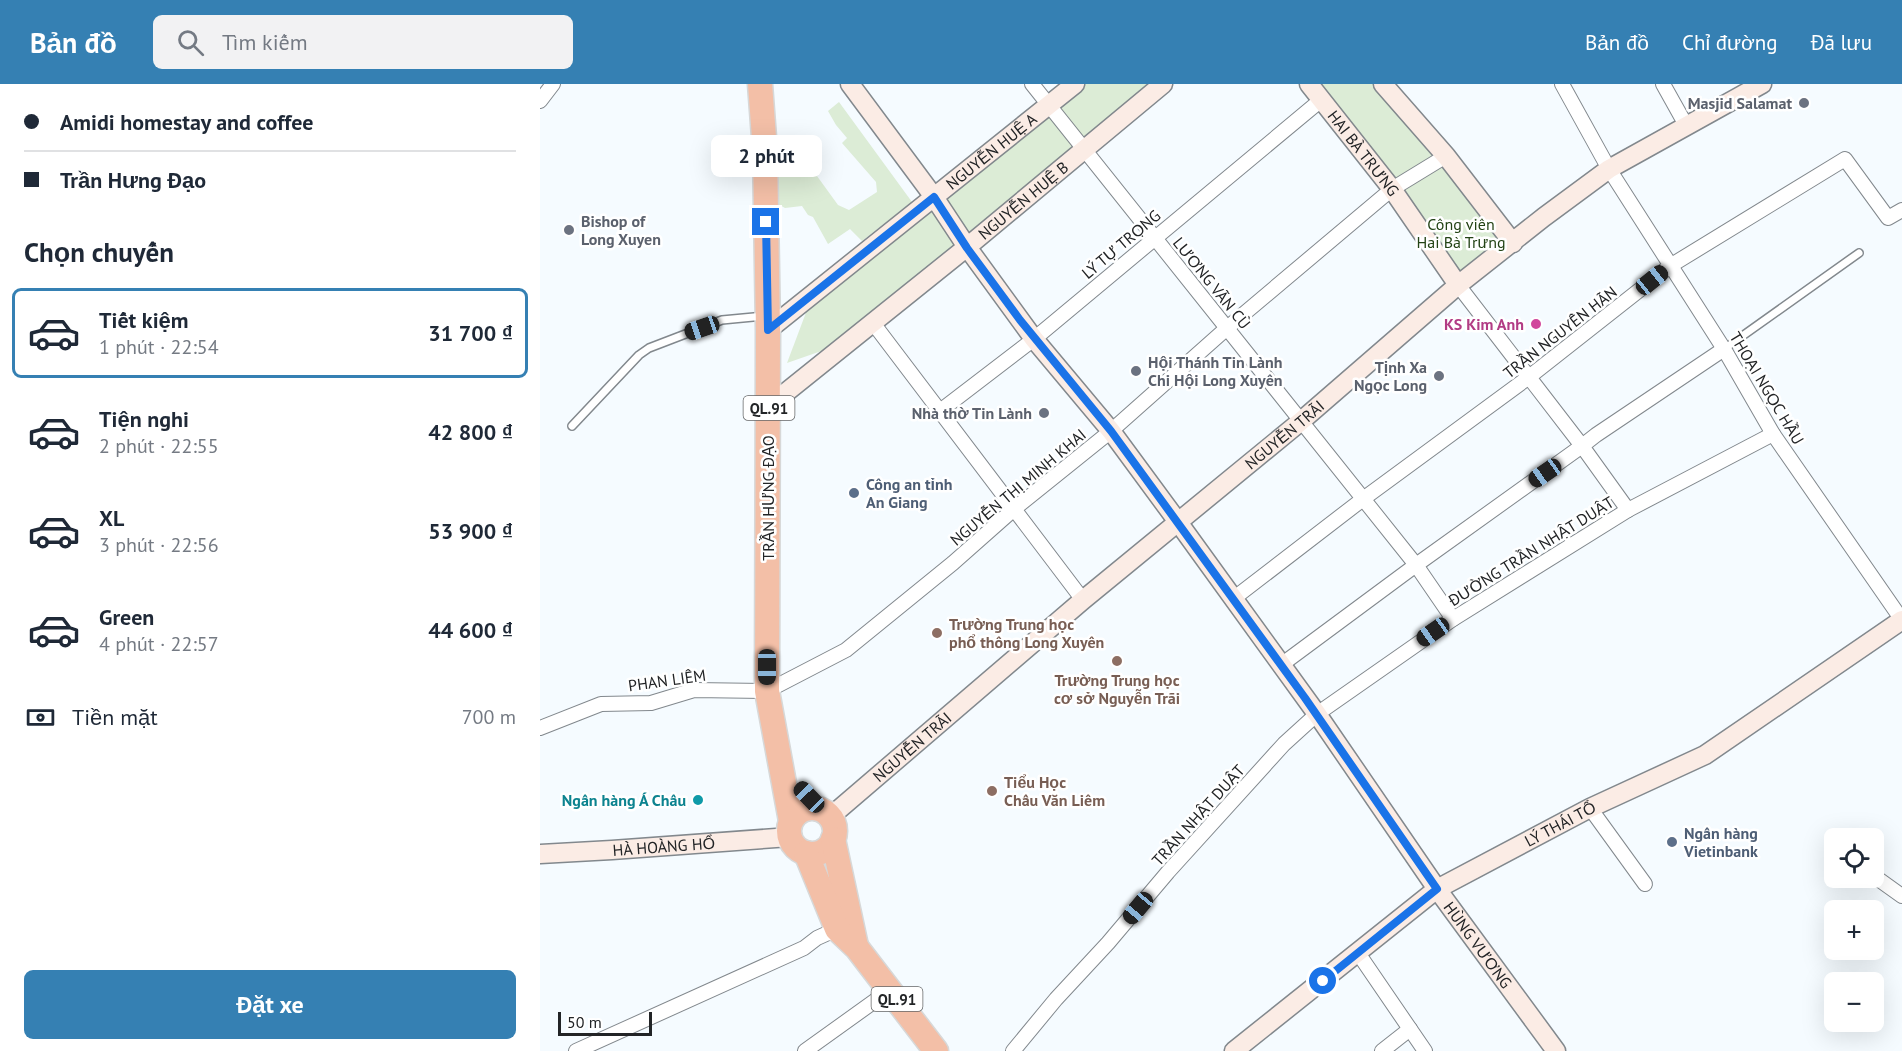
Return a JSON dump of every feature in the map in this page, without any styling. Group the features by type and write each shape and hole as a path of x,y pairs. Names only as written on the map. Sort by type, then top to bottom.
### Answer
{"highway":[{"name":"QL.91","path":"760,84 763,124"},
{"name":"QL.91","path":"763,124 772,84"},
{"name":"TRẦN HƯNG ĐẠO","path":"763,124 769,406 767,691 796,837 837,929 857,948 930,1047"},
{"name":"TRẦN HƯNG ĐẠO","path":"767,691 781,744 796,784 828,822 857,948"},
{"path":"808,809 828,822 822,852 796,837 795,816 808,809"}],"street":[{"path":"540,100 554,84"},
{"name":"HÙNG VƯƠNG","path":"850,84 934,197 967,248 1034,339 1111,431 1178,522 1317,714 1437,889 1556,1051"},
{"name":"LƯƠNG VÃN CÙ","path":"1032,84 1416,565 1453,619"},
{"name":"NGUYỄN HUỆ A","path":"768,323 934,197 1075,84"},
{"name":"NGUYỄN HUỆ B","path":"769,406 967,248 1163,84"},
{"name":"HAI BÀ TRƯNG","path":"1309,84 1392,189 1458,285"},
{"path":"1383,84 1446,156 1513,243"},
{"name":"THOẠI NGỌC HẦU","path":"1562,84 1609,169 1724,349 1773,434 1902,620"},
{"path":"1664,84 1688,127"},
{"name":"NGUYỄN TRÃI","path":"828,822 1083,600 1300,422 1458,285 1609,169 1762,84"},
{"name":"LÝ TỰ TRỌNG","path":"940,411 1034,339 1321,99"},
{"name":"NGUYỄN THỊ MINH KHAI","path":"767,691 846,650 1111,431 1227,328 1392,189 1446,156"},
{"name":"TRẦN NGUYÊN HÃN","path":"1233,599 1363,499 1529,377 1670,266 1845,159 1888,218 1902,210"},
{"path":"1458,285 1628,510"},
{"path":"873,322 1083,600"},
{"path":"1281,665 1596,435 1724,349"},
{"name":"ĐƯỜNG TRẦN NHẬT DUẬT","path":"1317,714 1453,619 1628,510 1773,434"},
{"name":"LÝ THÁI TỔ","path":"1234,1051 1437,889 1590,808 1706,755 1902,620"},
{"name":"PHAN LIÊM","path":"540,728 601,704 651,702 694,690 767,691"},
{"name":"TRẦN NHẬT DUẬT","path":"1013,1051 1168,872 1284,744 1317,714"},
{"path":"1590,808 1645,884"},
{"name":"HÀ HOÀNG HỔ","path":"540,854 796,837"},
{"path":"1884,883 1902,896"},
{"path":"576,1051 804,948 817,938 837,929"},
{"path":"1358,953 1425,1051"},
{"path":"805,1051 890,990"},
{"path":"1382,1051 1410,1029"}],"lane":[{"path":"1724,349 1858,253"},
{"path":"572,426 639,355 649,348 722,320 768,323"}],"green space":[{"path":"1073,84 1160,84 850,341 787,363 813,294"},
{"name":"Công viên Hai Bà Trưng","path":"1309,84 1380,84 1513,243 1458,285"},
{"path":"839,102 912,202 862,241 850,229 828,244 813,217 808,215 802,206 785,208 778,204 778,151 797,174 809,165 838,205 849,210 877,192 876,182 842,143 847,138 828,111"}],"place":[{"name":"Masjid Salamat","path":"1804,103"},
{"name":"Bishop of Long Xuyen","path":"569,230"},
{"name":"KS Kim Anh","path":"1536,324"},
{"name":"Hội Thánh Tin Lành Chi Hội Long Xuyên","path":"1136,371"},
{"name":"Tịnh Xa Ngọc Long","path":"1439,376"},
{"name":"Nhà thờ Tin Lành","path":"1044,413"},
{"name":"Công an tỉnh An Giang","path":"854,493"},
{"name":"Trường Trung học phổ thông Long Xuyên","path":"937,633"},
{"name":"Trường Trung học cơ sở Nguyễn Trãi","path":"1117,661"},
{"name":"Tiểu Học Châu Văn Liêm","path":"992,791"},
{"name":"Ngân hàng Á Châu","path":"698,800"},
{"name":"Ngân hàng Vietinbank","path":"1672,842"}],"route":[{"path":"766,222 768,330 934,197 967,248 1034,339 1111,431 1317,714 1437,889 1323,981"}]}
